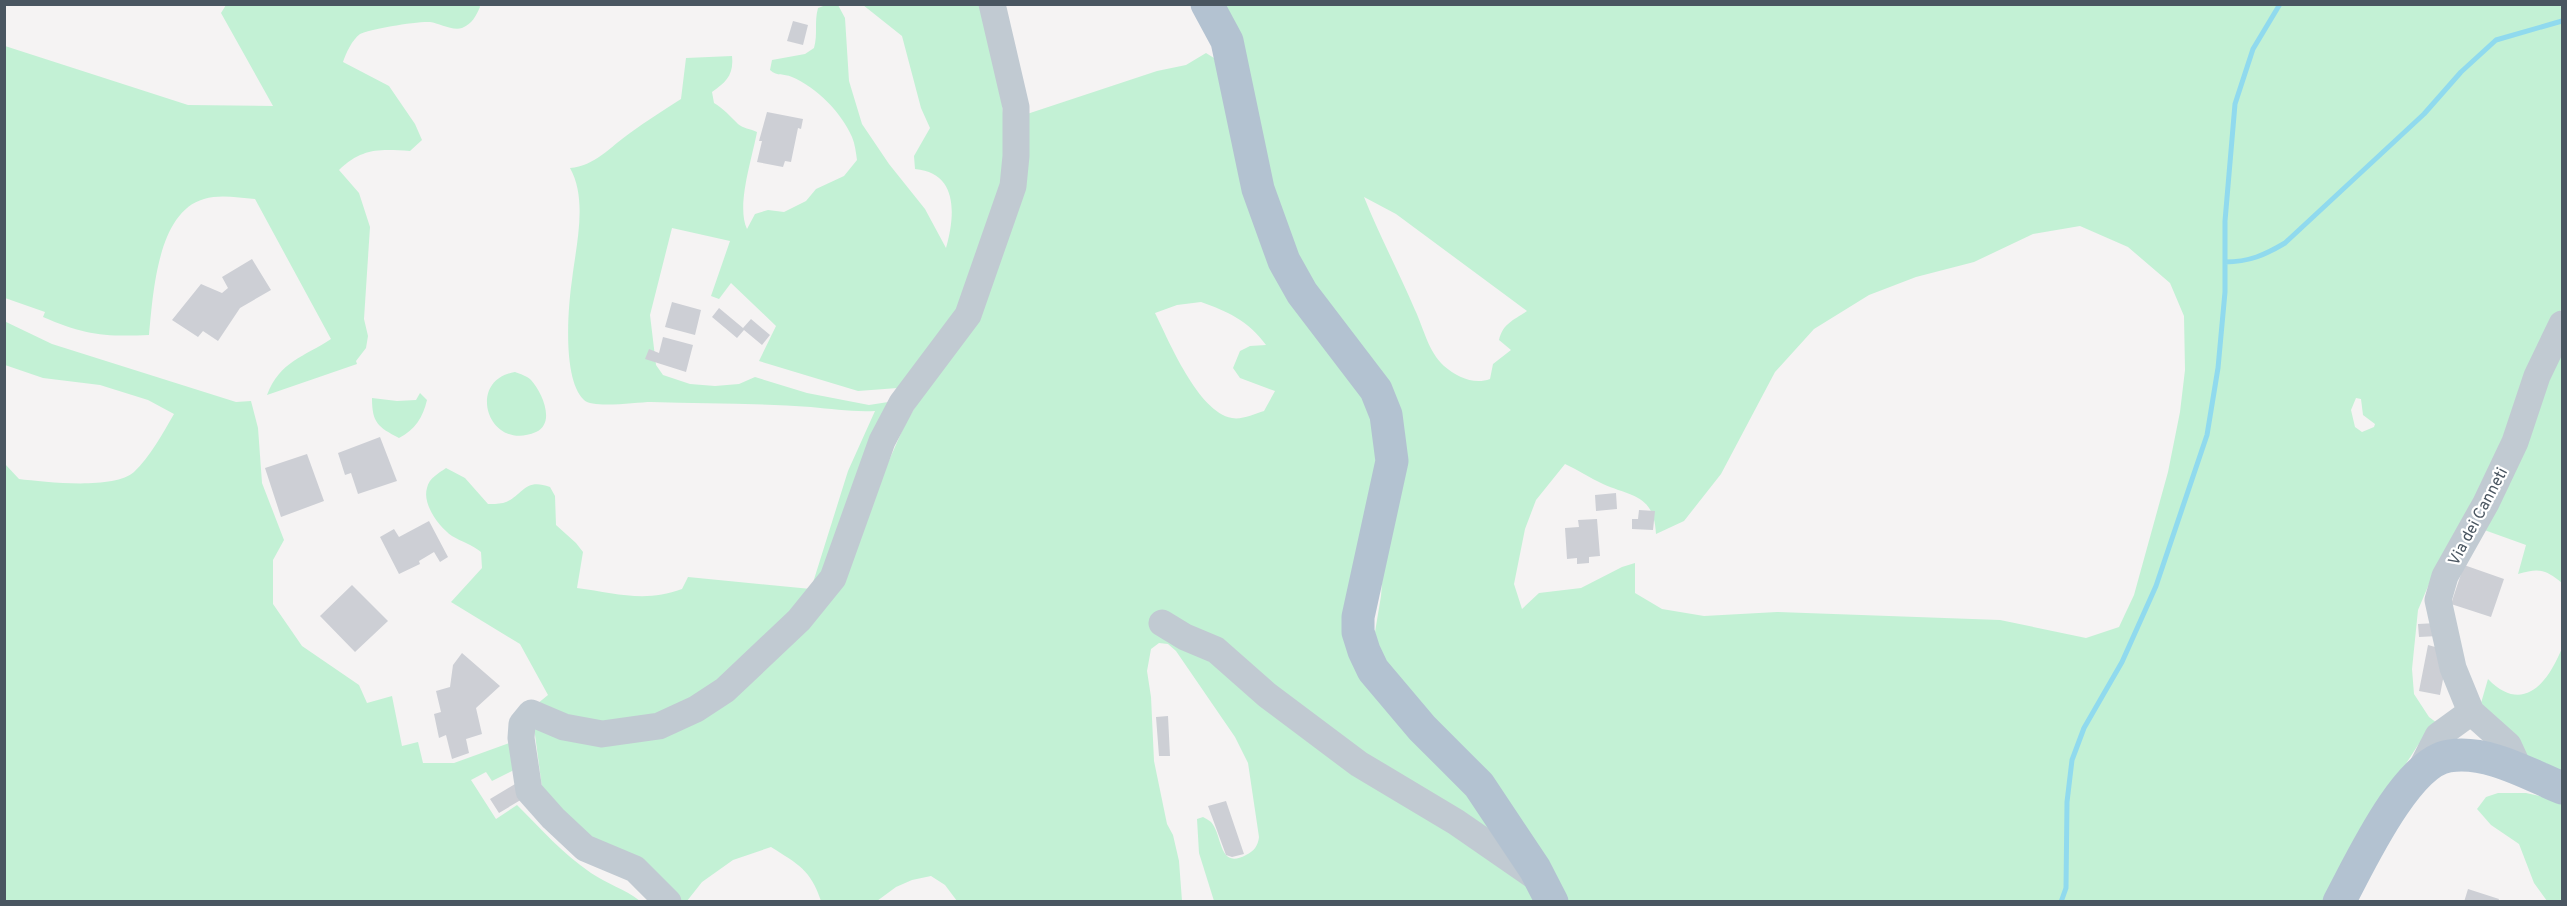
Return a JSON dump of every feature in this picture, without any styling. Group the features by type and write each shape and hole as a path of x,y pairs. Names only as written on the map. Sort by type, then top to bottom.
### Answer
{"main road":[{"path":"1207,4 1227,41 1258,189 1280,252 1302,293 1376,390 1386,414 1392,461 1358,617 1358,632 1368,662 1422,728 1479,785 1547,891"},
{"path":"2339,902 2369,845 2412,779 2441,758 2451,755 2491,759 2562,788"}],"street":[{"path":"668,902 668,899 635,869 585,848 553,818 529,791 521,738 522,724 531,713 564,727 602,734 659,726 696,709 725,690 800,620 833,578 882,441 902,404 968,315 1013,186 1016,156 1016,107 992,4"},
{"name":"Via dei Canneti","path":"2520,771 2508,745 2471,712 2453,668 2438,600 2445,576 2486,503 2515,442 2537,376 2562,324"},
{"path":"1162,623 1185,637 1216,650 1267,695 1359,764 1456,822 1547,891"},
{"path":"2420,771 2438,736 2471,712"}],"green space":[{"path":"479,4 480,7 473,19 462,28 424,22 360,34 352,43 343,62 389,86 415,124 422,140 410,151 380,150 363,154 355,157 339,170 359,193 370,227 364,319 368,336 366,348 356,361 357,364 267,395 272,384 286,367 331,339 255,199 223,197 204,199 188,207 176,220 160,257 149,335 95,334 71,328 43,317 45,312 5,298 5,46 188,105 273,106 221,13 226,5"},
{"path":"838,5 845,18 849,81 862,124 889,164 925,209 946,248 952,210 947,187 929,172 915,169 914,156 930,128 921,108 902,36 863,5 984,5 1000,74 1008,179 972,286 911,387 858,391 759,361 776,326 731,283 719,299 711,296 730,241 672,228 650,315 656,365 663,375 690,384 715,386 739,384 755,377 807,393 869,405 901,400 836,562 760,648 666,719 599,727 537,704 548,695 520,644 451,602 482,568 481,552 452,536 437,521 427,501 428,484 446,468 465,478 488,504 510,500 534,484 550,487 555,496 556,525 583,552 577,588 630,596 655,595 682,589 688,577 811,589 848,471 875,411 751,404 651,402 605,405 584,400 577,390 569,360 570,292 580,208 570,168 595,160 681,99 686,58 732,56 732,68 728,77 712,92 714,103 740,125 757,132 744,195 743,208 747,229 755,214 768,210 784,212 806,201 816,189 844,176 857,160 854,143 842,119 819,94 801,81 770,70 772,60 805,54 814,48 818,8"},
{"path":"1216,5 2562,5 2562,307 2505,450 2429,584 2418,610 2412,669 2414,694 2429,717 2441,726 2418,745 2391,787 2326,901 1567,901 1382,666 1375,632 1381,596 1385,545 1403,466 1289,240","holes":["1364,197 1396,214 1527,311 1503,330 1499,340 1511,350 1493,364 1490,379 1478,381 1460,377 1444,366 1434,354","2080,226 2128,247 2170,283 2184,316 2185,370 2180,412 2168,472 2134,595 2119,627 2086,638 2000,620 1777,612 1704,616 1662,609 1635,593 1635,563 1622,567 1581,588 1539,593 1522,609 1514,584 1525,529 1536,500 1565,464 1603,484 1640,499 1651,511 1656,534 1684,521 1721,474 1775,372 1814,329 1869,295 1916,277 1974,262 2033,234","2356,398 2361,399 2363,415 2375,424 2374,427 2362,432 2355,427 2351,410"]},
{"path":"1206,53 1214,58 1234,125 1367,396 1381,439 1348,617 1471,791 1541,901 1214,901 1199,853 1197,819 1203,817 1211,822 1226,855 1230,858 1246,855 1253,850 1259,837 1248,763 1235,737 1176,651 1168,644 1159,643 1151,649 1147,671 1151,697 1154,761 1167,824 1173,835 1179,861 1182,901 957,901 945,885 931,876 912,880 896,887 877,901 821,901 808,875 789,858 771,847 733,860 702,882 687,901 674,901 607,854 543,795 534,727 621,740 788,648 887,465 906,422 935,375 968,330 1021,116 1157,71 1186,65","holes":["1201,302 1229,313 1245,323 1266,345 1250,346 1240,351 1233,368 1240,378 1275,391 1264,411 1236,418 1220,413 1196,390 1186,374 1155,313 1177,305"]},
{"path":"4,321 52,344 236,402 251,401 258,428 262,483 284,540 273,560 273,604 302,646 359,685 367,703 392,696 402,746 418,742 423,763 454,763 512,742 520,767 492,781 486,772 471,780 496,819 517,805 552,841 581,866 640,901 5,901 5,464 19,479 96,483 124,478 134,472 156,445 174,414 148,400 100,385 43,378 5,365"},
{"path":"2562,331 2562,583 2542,571 2518,574 2526,545 2476,527"},
{"path":"515,372 528,377 535,385 543,399 546,415 542,428 536,432 519,436 505,433 495,424 489,413 487,400 490,388 500,378"},
{"path":"420,393 427,400 423,412 418,422 405,435 399,438 386,431 375,419 372,398 397,401 416,400"},
{"path":"2562,648 2562,784 2526,768 2479,710 2488,679 2512,694 2523,694 2533,690 2549,673"},
{"path":"2498,793 2526,793 2562,801 2562,901 2547,901 2534,883 2519,844 2491,825 2477,809 2486,797"}],"building":[{"path":"793,21 808,25 803,45 787,41"},
{"path":"767,112 803,119 801,129 798,128 791,162 785,161 783,167 757,162 762,141 759,141"},
{"path":"252,259 271,290 240,308 218,341 203,331 198,337 172,320 201,284 222,293 228,288 222,277"},
{"path":"672,302 701,310 695,335 665,327"},
{"path":"719,308 743,328 751,319 770,335 762,345 744,330 737,338 712,317"},
{"path":"663,337 693,345 686,372 645,359 649,349 659,353"},
{"path":"380,437 397,481 358,494 351,473 345,475 338,453"},
{"path":"307,454 324,501 281,517 265,468"},
{"path":"1616,493 1617,509 1596,511 1595,495"},
{"path":"1639,510 1655,511 1653,530 1632,529 1632,519 1638,519"},
{"path":"1597,519 1600,556 1589,557 1589,563 1577,564 1577,558 1567,559 1565,528 1579,527 1578,520"},
{"path":"429,521 448,557 440,562 434,552 419,561 420,564 399,574 380,537 394,529 399,537"},
{"path":"2464,565 2504,579 2491,617 2451,604"},
{"path":"352,585 388,621 355,652 320,616"},
{"path":"2437,623 2438,636 2419,637 2418,624"},
{"path":"2428,645 2439,648 2445,669 2440,695 2419,691"},
{"path":"462,653 500,686 476,708 482,734 466,739 469,753 452,759 446,735 439,738 434,714 441,712 436,691 450,687 453,665"},
{"path":"1168,716 1170,756 1159,756 1156,717"},
{"path":"520,781 529,795 499,813 490,799"},
{"path":"1226,801 1244,854 1232,857 1226,855 1208,806"},
{"path":"2468,889 2499,899 2498,902 2464,902"}],"waterway":[{"path":"2061,902 2066,888 2067,802 2072,760 2084,728 2122,662 2156,586 2207,435 2218,368 2225,292 2225,221 2235,104 2253,49 2280,4"},
{"path":"2225,262 2256,257 2285,243 2424,114 2461,72 2496,40 2562,21"}]}
